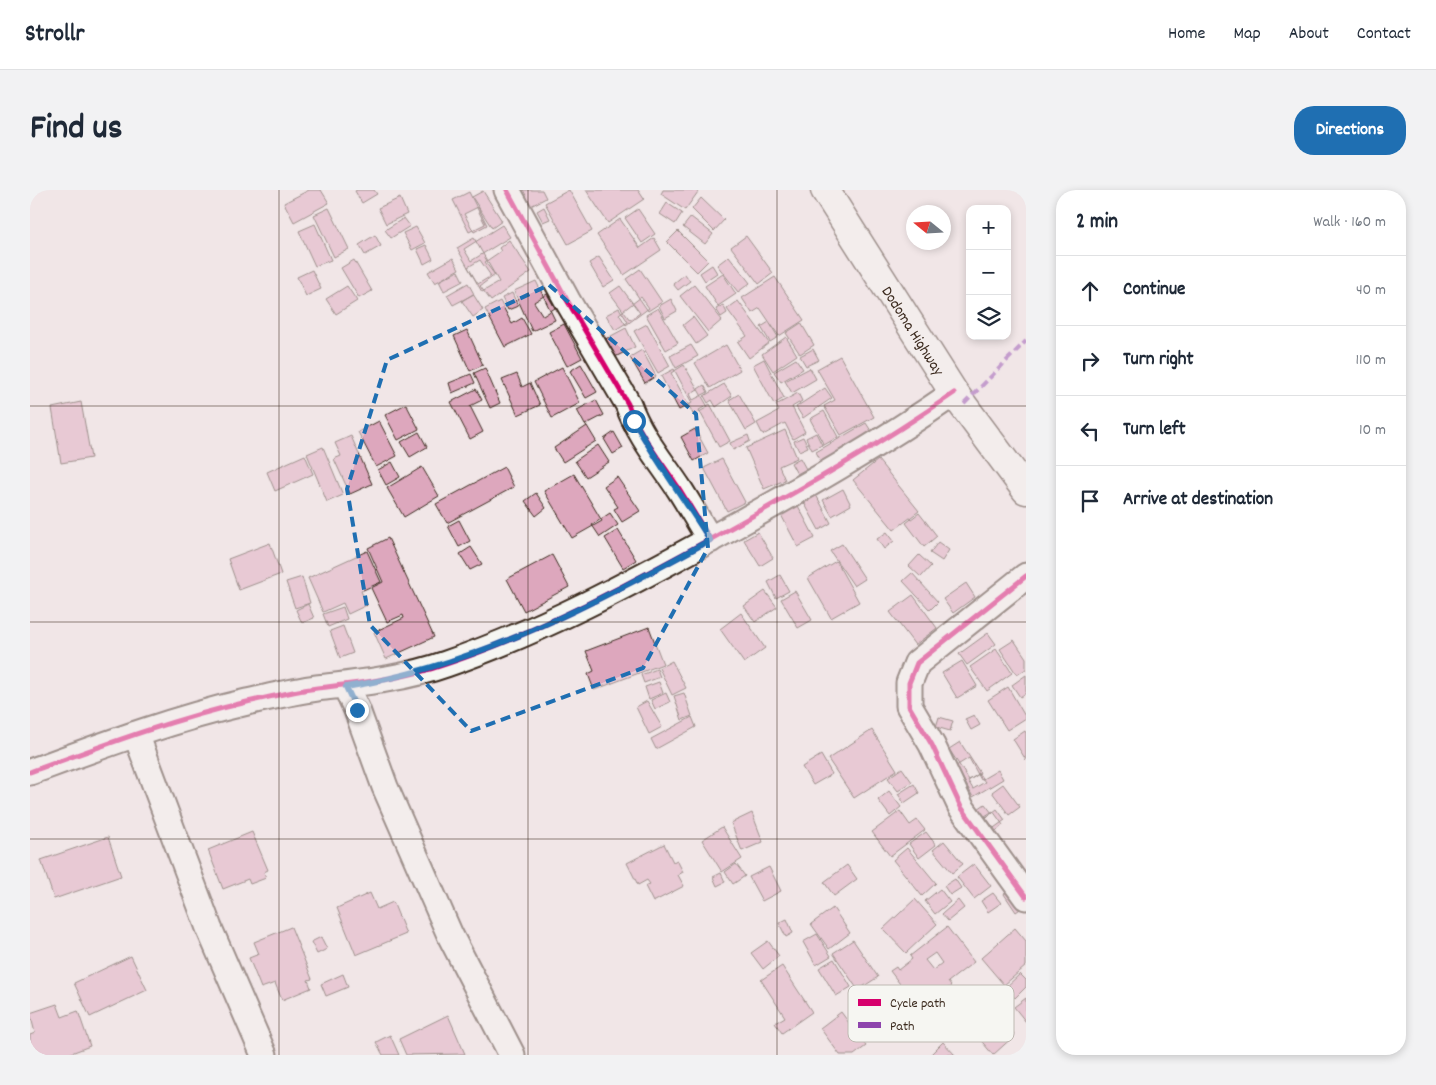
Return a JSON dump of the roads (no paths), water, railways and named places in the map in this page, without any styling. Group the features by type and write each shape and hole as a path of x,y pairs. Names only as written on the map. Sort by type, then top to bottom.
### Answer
{"highway":[{"name":"Dodoma Highway","path":"825,190 954,393 1026,490"}],"street":[{"path":"506,190 628,404 634,421 653,454 679,489 710,540"},
{"path":"30,772 136,734 245,702 316,688 346,687 377,682 444,665 552,622 710,540 895,434 954,393"},
{"path":"1026,576 917,663 909,683 909,706 932,745 961,807 1026,897"},
{"path":"346,687 357,710 386,787 450,935 512,1055"},
{"path":"136,734 209,928 264,1055"}]}
